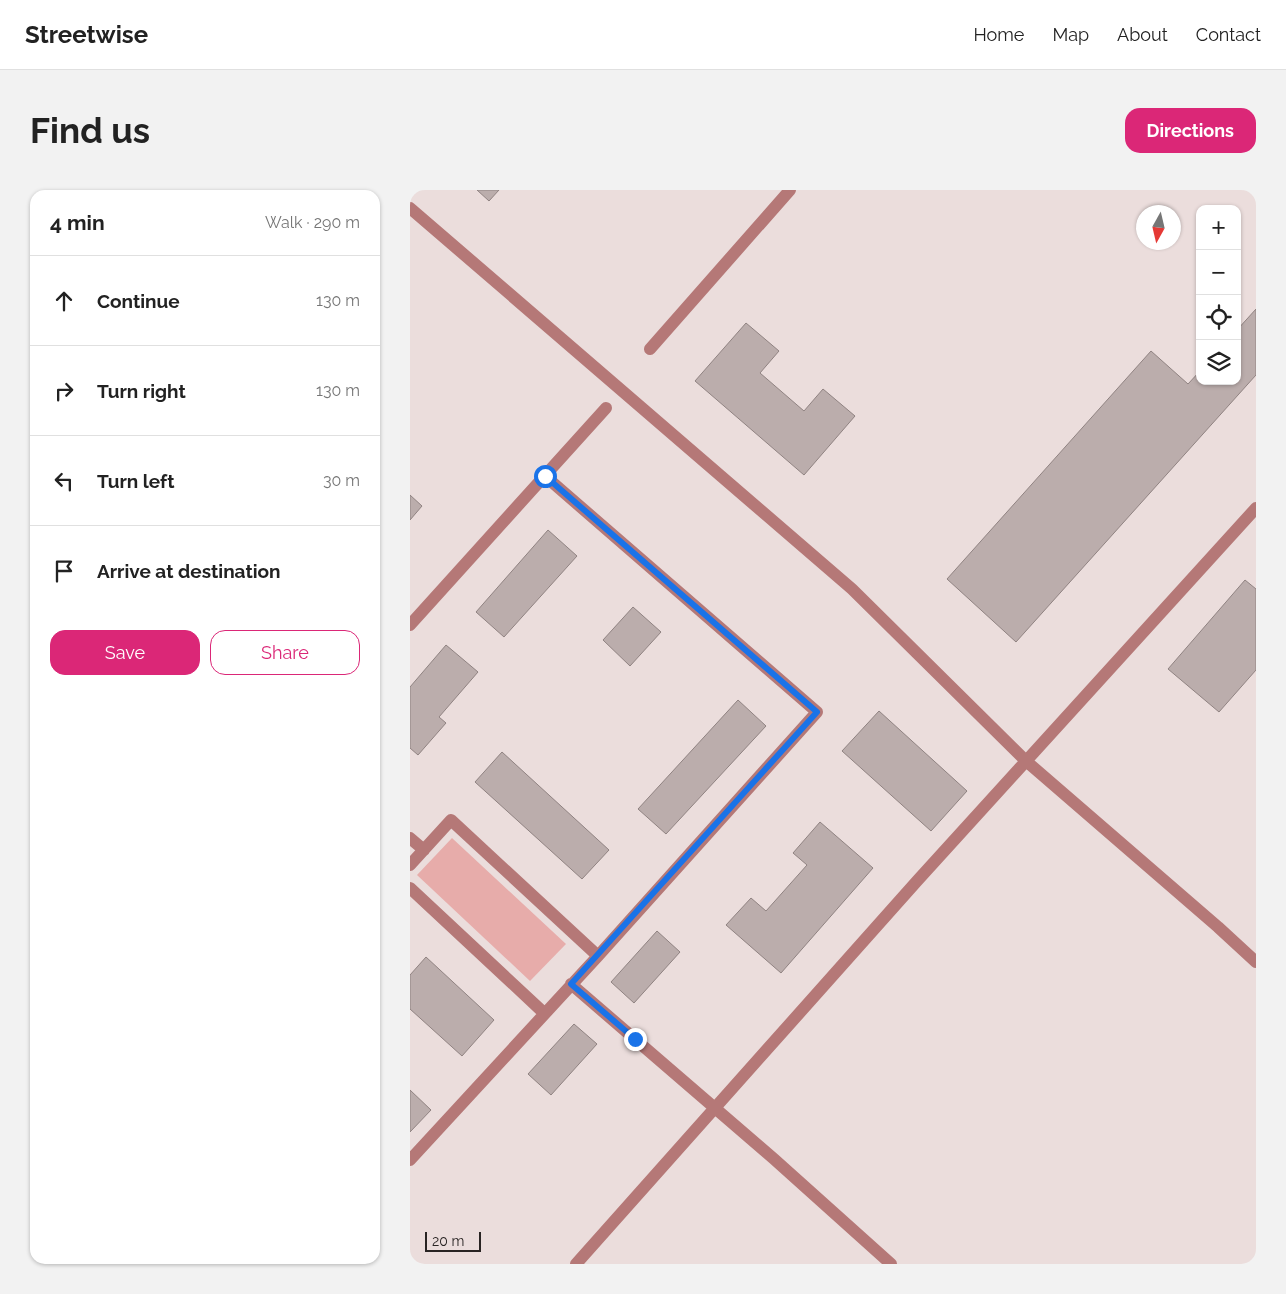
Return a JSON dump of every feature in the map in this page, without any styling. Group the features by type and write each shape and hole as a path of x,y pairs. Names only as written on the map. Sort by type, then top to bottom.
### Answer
{"lane":[{"path":"650,349 790,190"},
{"path":"410,208 852,589 1026,760 1256,962"},
{"path":"410,625 606,408"},
{"path":"410,1160 598,956 817,712 545,476"},
{"path":"576,1264 917,881 1256,508"},
{"path":"410,865 451,820 598,956"},
{"path":"410,838 424,850"},
{"path":"410,888 544,1013"},
{"path":"571,984 715,1108 891,1264"}],"shaded area":[{"path":"452,838 566,944 530,981 417,875"}],"building":[{"path":"477,190 499,190 489,201"},
{"path":"1256,309 1256,375 1016,642 947,579 1151,351 1188,384 1196,375 1196,385 1241,385 1241,326"},
{"path":"746,323 779,351 760,373 804,411 823,389 855,416 804,475 695,381"},
{"path":"410,495 422,506 410,520"},
{"path":"548,530 577,556 504,637 476,612"},
{"path":"1245,580 1256,589 1256,670 1219,712 1168,669"},
{"path":"633,607 661,632 630,666 603,640"},
{"path":"446,645 478,672 439,717 446,723 418,755 410,748 410,687"},
{"path":"738,700 766,726 666,834 638,809"},
{"path":"879,711 967,791 931,831 842,751"},
{"path":"502,752 609,850 582,879 475,782"},
{"path":"820,822 873,868 781,973 726,925 751,898 766,911 807,865 793,853"},
{"path":"657,931 680,952 634,1003 611,982"},
{"path":"426,957 494,1020 462,1056 410,1009 410,975"},
{"path":"574,1024 597,1044 551,1095 528,1074"},
{"path":"410,1090 431,1110 410,1132"}],"route":[{"path":"545,476 817,712 571,984 635,1039"}]}
